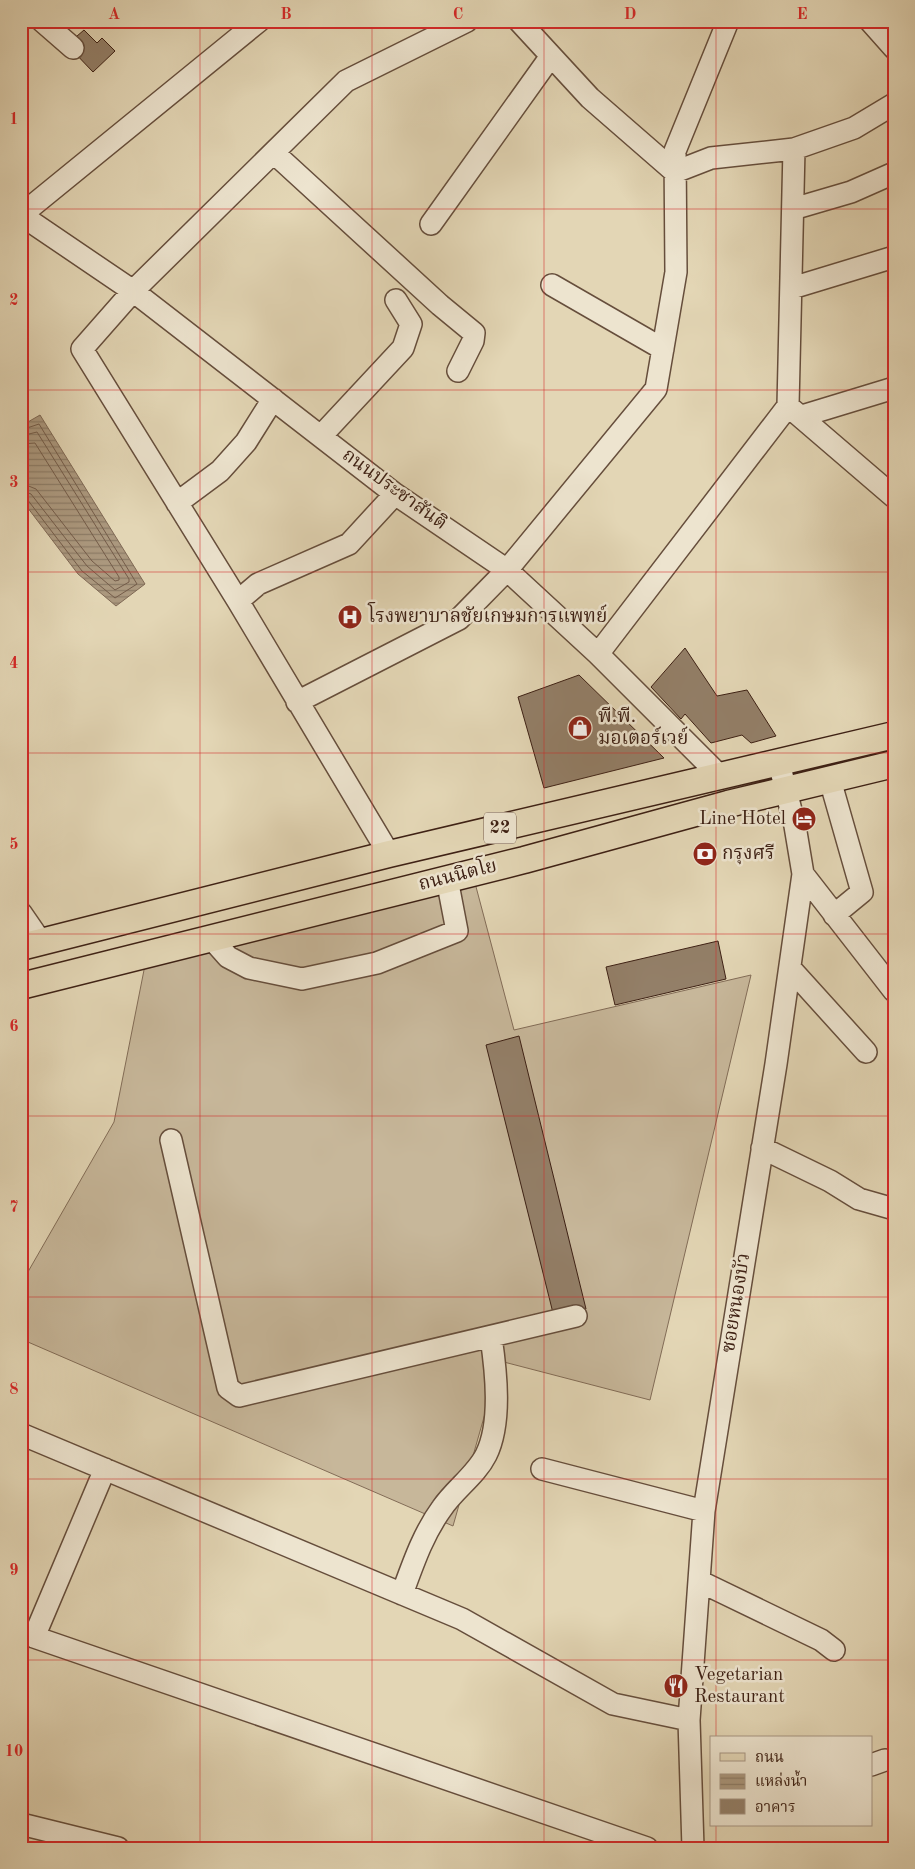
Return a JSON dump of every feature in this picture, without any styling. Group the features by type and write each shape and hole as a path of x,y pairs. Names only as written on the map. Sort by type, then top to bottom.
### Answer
{"main road":[{"name":"ถนนนิตโย","path":"31,945 389,854 894,735"},
{"name":"ถนนนิตโย","path":"21,986 447,879 728,804 894,764"},
{"name":"ถนนประชาสันติ","path":"720,777 728,804"},
{"path":"281,882 290,918"}],"street":[{"path":"42,21 73,48"},
{"path":"21,215 259,21"},
{"path":"389,854 238,601 82,349 133,291 346,81 468,21"},
{"path":"519,21 590,98 675,172"},
{"path":"297,702 459,619 507,570 656,389 676,272 675,151 728,21"},
{"path":"870,21 894,48"},
{"path":"431,224 551,56"},
{"path":"675,172 711,158 794,148 854,128 894,104"},
{"path":"794,148 792,288 795,411 894,497"},
{"path":"274,152 440,305 474,333 474,341 458,371"},
{"path":"793,209 851,192 894,173"},
{"name":"ถนนประชาสันติ","path":"21,215 133,291 395,494 507,570 598,654 720,777"},
{"path":"792,288 894,257"},
{"path":"552,285 663,349"},
{"path":"321,436 403,348 411,324 396,300"},
{"path":"598,654 795,411 894,388"},
{"path":"177,503 220,471 246,442 273,399"},
{"path":"238,601 258,584 349,544 395,494"},
{"name":"ซอยหนองบัว","path":"694,1848 702,1816 689,1720 704,1512 790,968 803,874 779,763"},
{"path":"830,780 862,892 834,915"},
{"path":"803,874 894,991"},
{"path":"212,939 228,957 249,968 302,979 377,963 457,932 447,879"},
{"path":"21,913 31,945"},
{"path":"790,968 866,1052"},
{"path":"171,1140 228,1388 239,1396 259,1393 576,1316"},
{"path":"762,1148 830,1181 859,1199 894,1209"},
{"path":"402,1594 427,1531 442,1507 475,1471 486,1454 493,1430 496,1395 491,1337"},
{"path":"21,1434 462,1620 613,1704 689,1720"},
{"path":"105,1469 34,1637 647,1848"},
{"path":"542,1469 704,1512"},
{"path":"699,1581 821,1640 834,1650"},
{"path":"21,1824 92,1844 118,1848"}],"shaded area":[{"path":"475,883 514,1030 751,975 650,1400 500,1361 453,1526 21,1339 21,1284 114,1122 145,965"}],"water":[{"path":"40,415 145,584 116,606 78,574 21,499 21,426"}],"building":[{"path":"84,30 97,43 102,38 115,51 93,72 72,50 69,43"},
{"name":"พี.พี. มอเตอร์เวย์","path":"685,648 717,696 747,690 776,736 751,743 742,735 711,743 685,714 681,719 651,687"},
{"name":"พี.พี. มอเตอร์เวย์","path":"579,675 664,758 544,788 518,697"},
{"path":"718,941 726,979 615,1005 606,967"},
{"path":"519,1036 586,1309 554,1317 486,1045"}],"place":[{"name":"โรงพยาบาลชัยเกษมการแพทย์","path":"350,617"},
{"name":"พี.พี. มอเตอร์เวย์","path":"580,728"},
{"name":"Line Hotel","path":"804,819"},
{"name":"กรุงศรี","path":"705,854"},
{"name":"Vegetarian Restaurant","path":"676,1686"}]}
